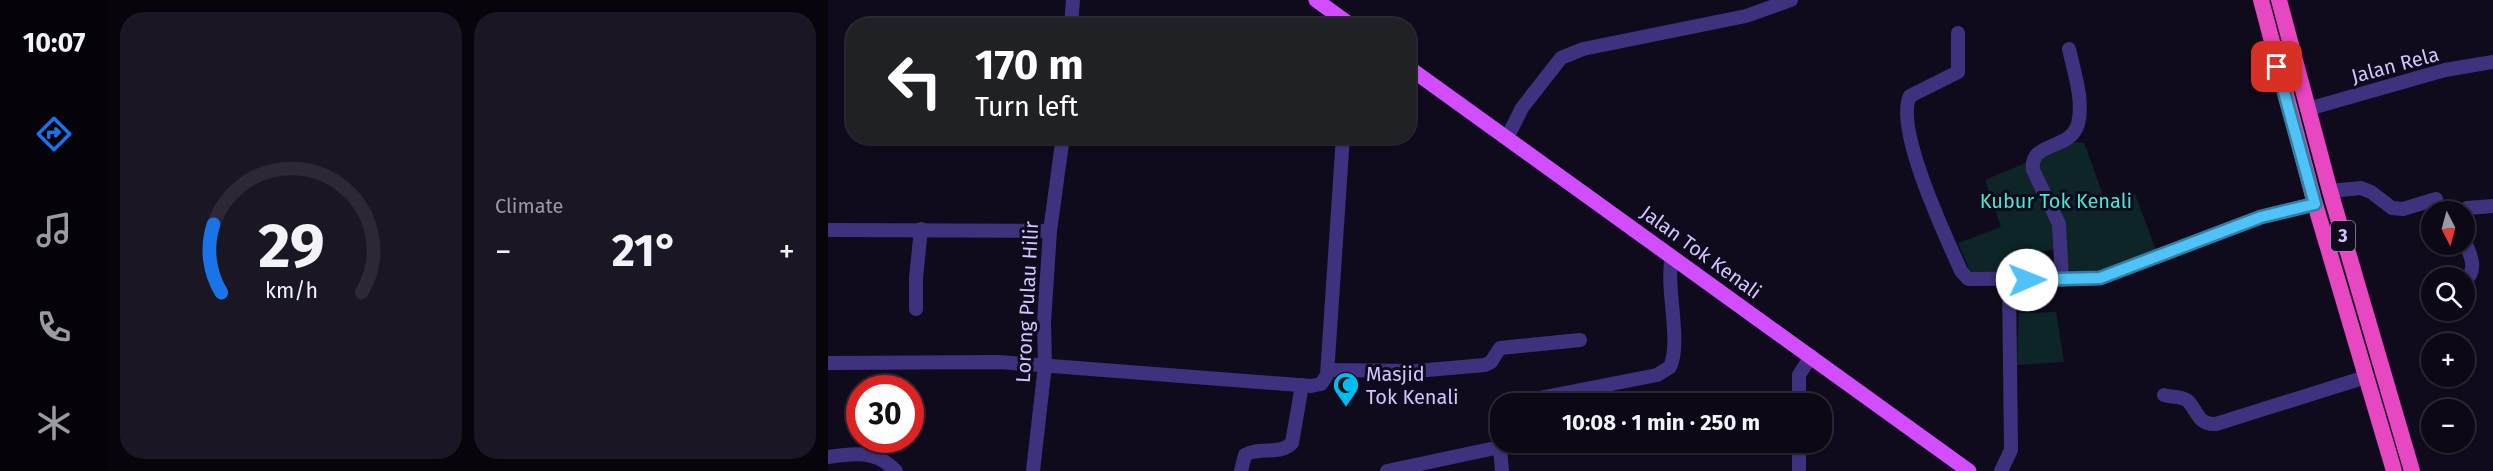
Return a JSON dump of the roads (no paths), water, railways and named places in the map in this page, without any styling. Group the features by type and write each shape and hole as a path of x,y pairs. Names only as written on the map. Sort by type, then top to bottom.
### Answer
{"highway":[{"name":"3","path":"2261,0 2315,204 2394,471"},
{"name":"3","path":"2279,0 2330,191 2412,471"}],"main road":[{"path":"1316,0 1341,18"},
{"name":"Jalan Tok Kenali","path":"1416,73 1969,471"}],"street":[{"path":"1072,18 1073,0"},
{"path":"1507,138 1522,108 1561,58 1583,49 1746,16 1791,0"},
{"path":"1958,33 1958,72 1910,96 1905,114 1921,175 1961,271 1968,279 2009,281 2100,278 2124,271 2261,217 2315,204"},
{"path":"2062,280 2058,224 2033,170 2032,161 2036,153 2070,138 2077,126 2081,108 2069,49"},
{"name":"Jalan Rela","path":"2308,109 2445,70 2493,62"},
{"name":"Lorong Pulau Hilir","path":"1033,471 1045,365 1044,322 1050,231 1062,144"},
{"path":"828,363 999,362 1314,386 1324,383 1328,370 1343,144"},
{"path":"2330,191 2361,188 2372,192 2384,204 2398,209 2412,208 2436,199"},
{"path":"2475,207 2493,206"},
{"path":"916,309 916,278 921,229"},
{"path":"828,230 1050,231"},
{"path":"1566,393 1658,375 1670,367 1674,351 1669,274 1672,257"},
{"path":"2001,471 2011,450 2009,281"},
{"path":"1328,370 1416,371 1485,365 1491,362 1500,348 1580,340"},
{"path":"1799,393 1799,375 1810,356"},
{"path":"2164,395 2180,397 2188,402 2200,420 2207,424 2216,424 2366,377"},
{"path":"1240,471 1245,455 1251,451 1279,450 1292,443 1302,385"},
{"path":"1387,471 1490,449"},
{"path":"828,457 854,453 871,455 884,460 896,471"},
{"path":"1500,453 1502,471"},
{"path":"1799,453 1799,471"}],"place":[{"name":"Masjid Tok Kenali","path":"1346,408"}],"park label":[{"name":"Kubur Tok Kenali","path":"2056,201"}]}
